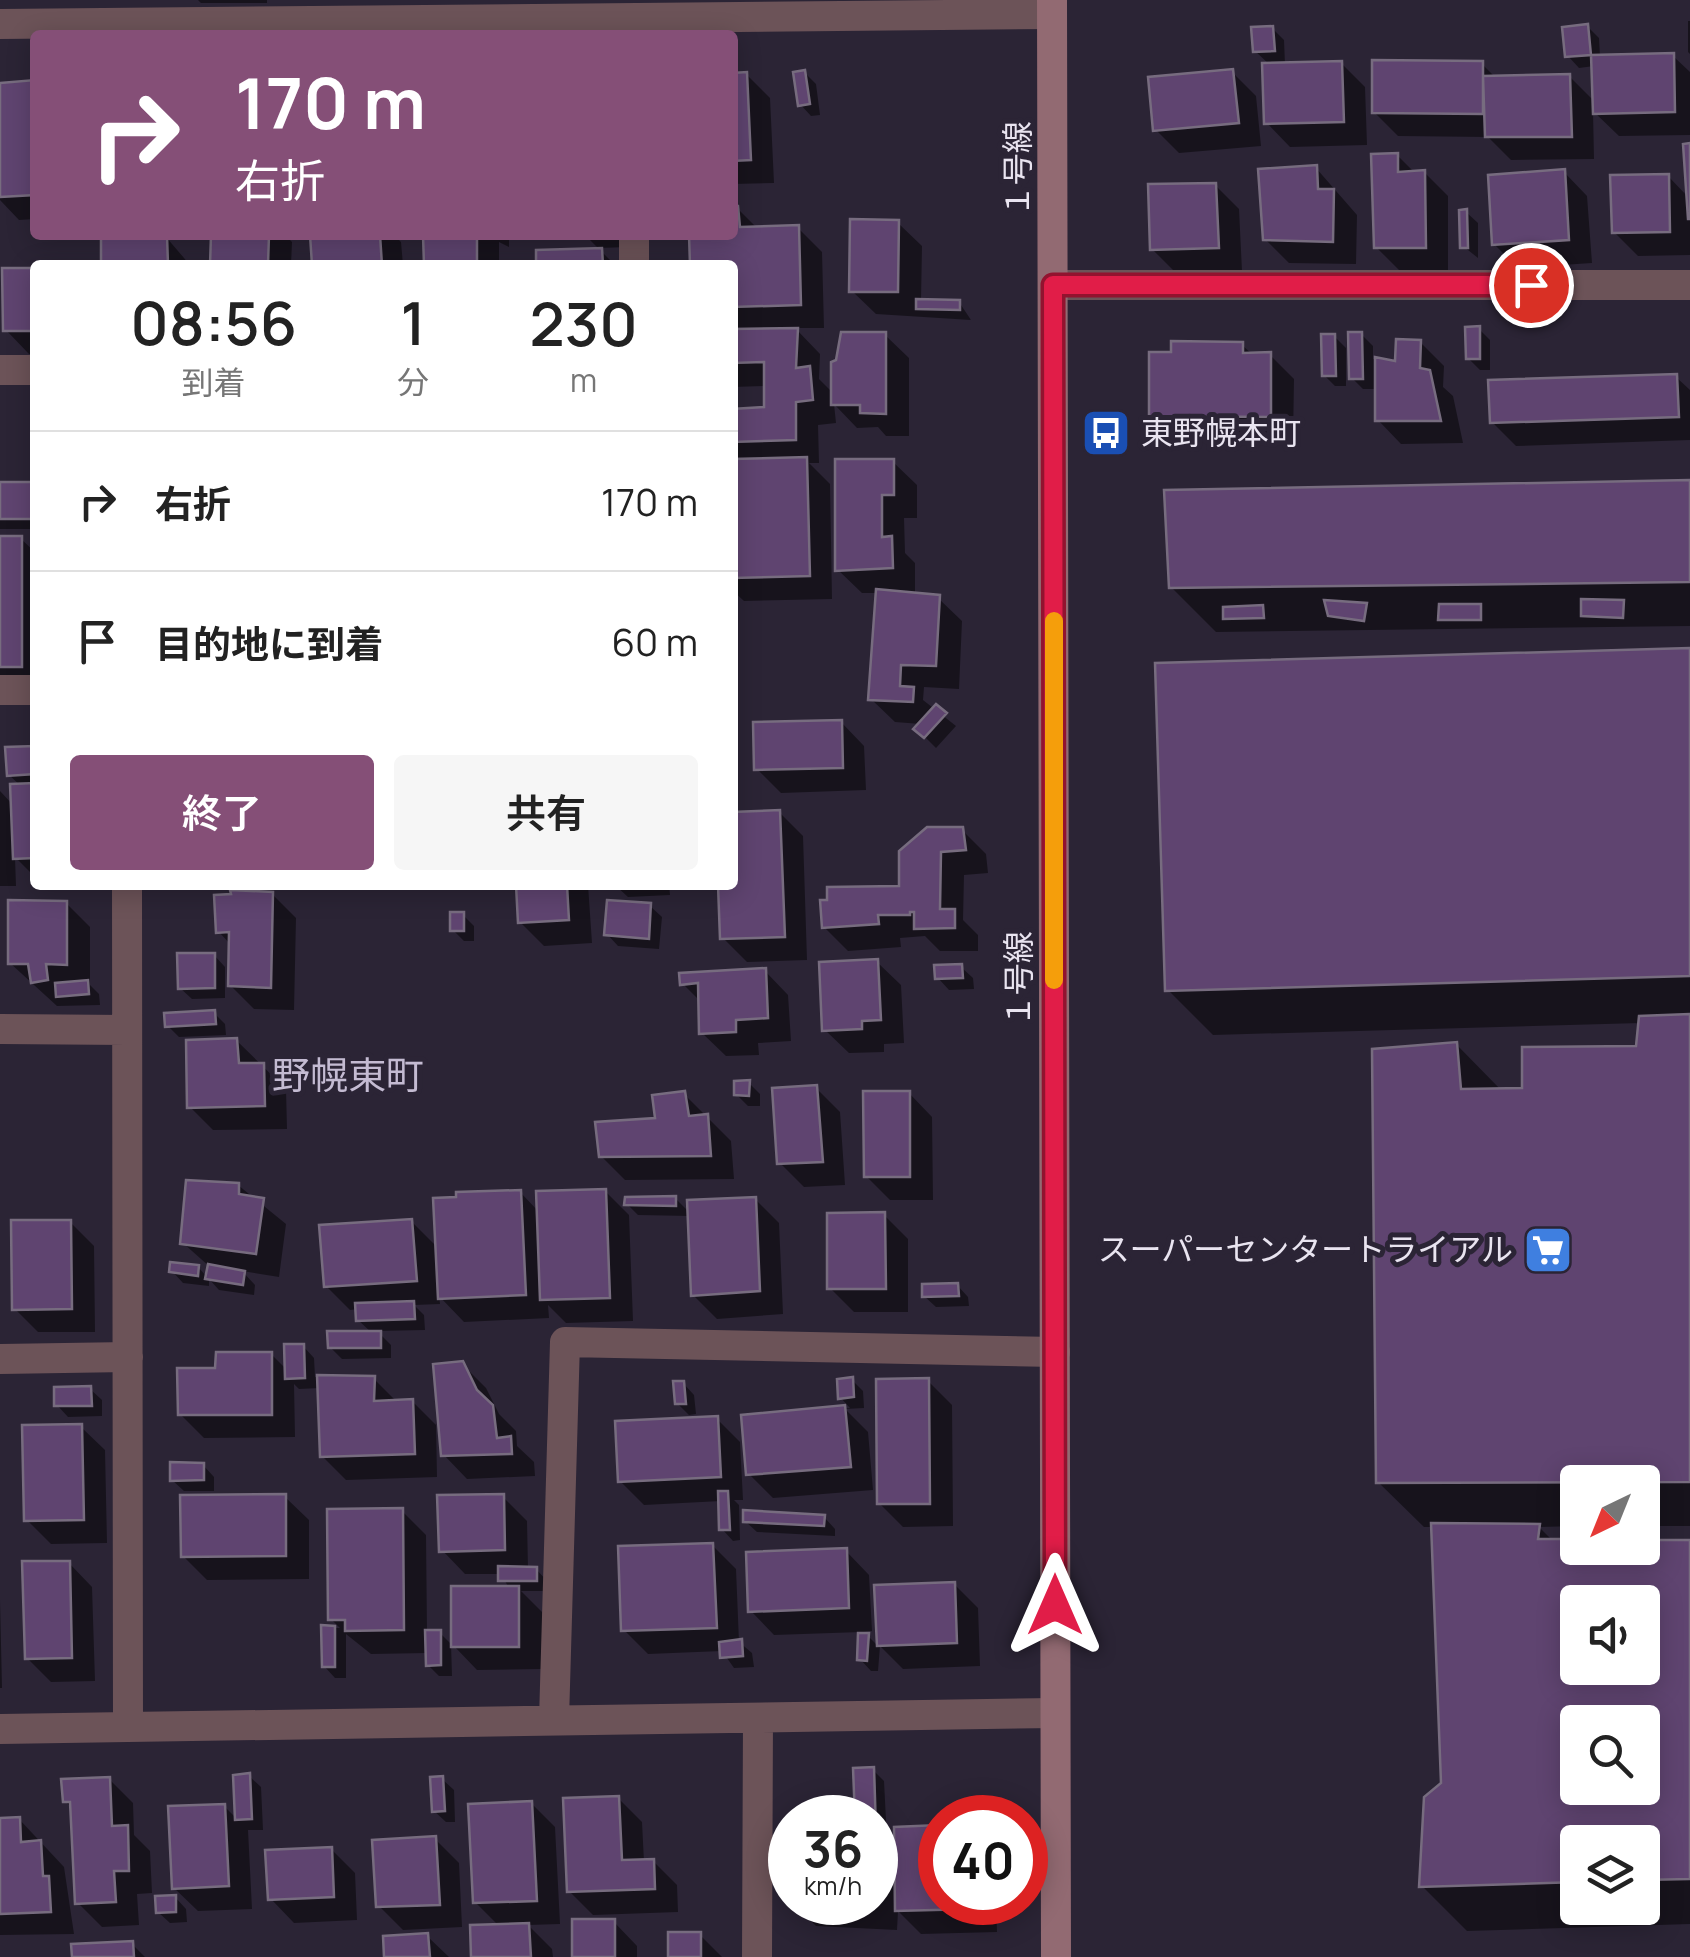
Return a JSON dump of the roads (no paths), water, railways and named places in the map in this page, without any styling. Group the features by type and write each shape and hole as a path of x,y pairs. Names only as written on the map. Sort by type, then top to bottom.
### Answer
{"street":[{"path":"0,24 633,18 1052,7"},
{"name":"１号線","path":"1052,7 1056,1957"},
{"path":"1053,285 1690,285"},
{"path":"0,370 30,370"},
{"path":"0,690 30,690"},
{"path":"127,890 128,1727"},
{"path":"0,1029 128,1030"},
{"path":"554,1720 565,1342 1055,1352"},
{"path":"0,1359 128,1358"},
{"path":"0,1729 1056,1713"},
{"path":"757,1957 758,1718"}],"place":[{"name":"東野幌本町","path":"1106,433"},
{"name":"スーパーセンタートライアル","path":"1548,1250"}],"district":[{"name":"野幌東町","path":"348,1076"}]}
